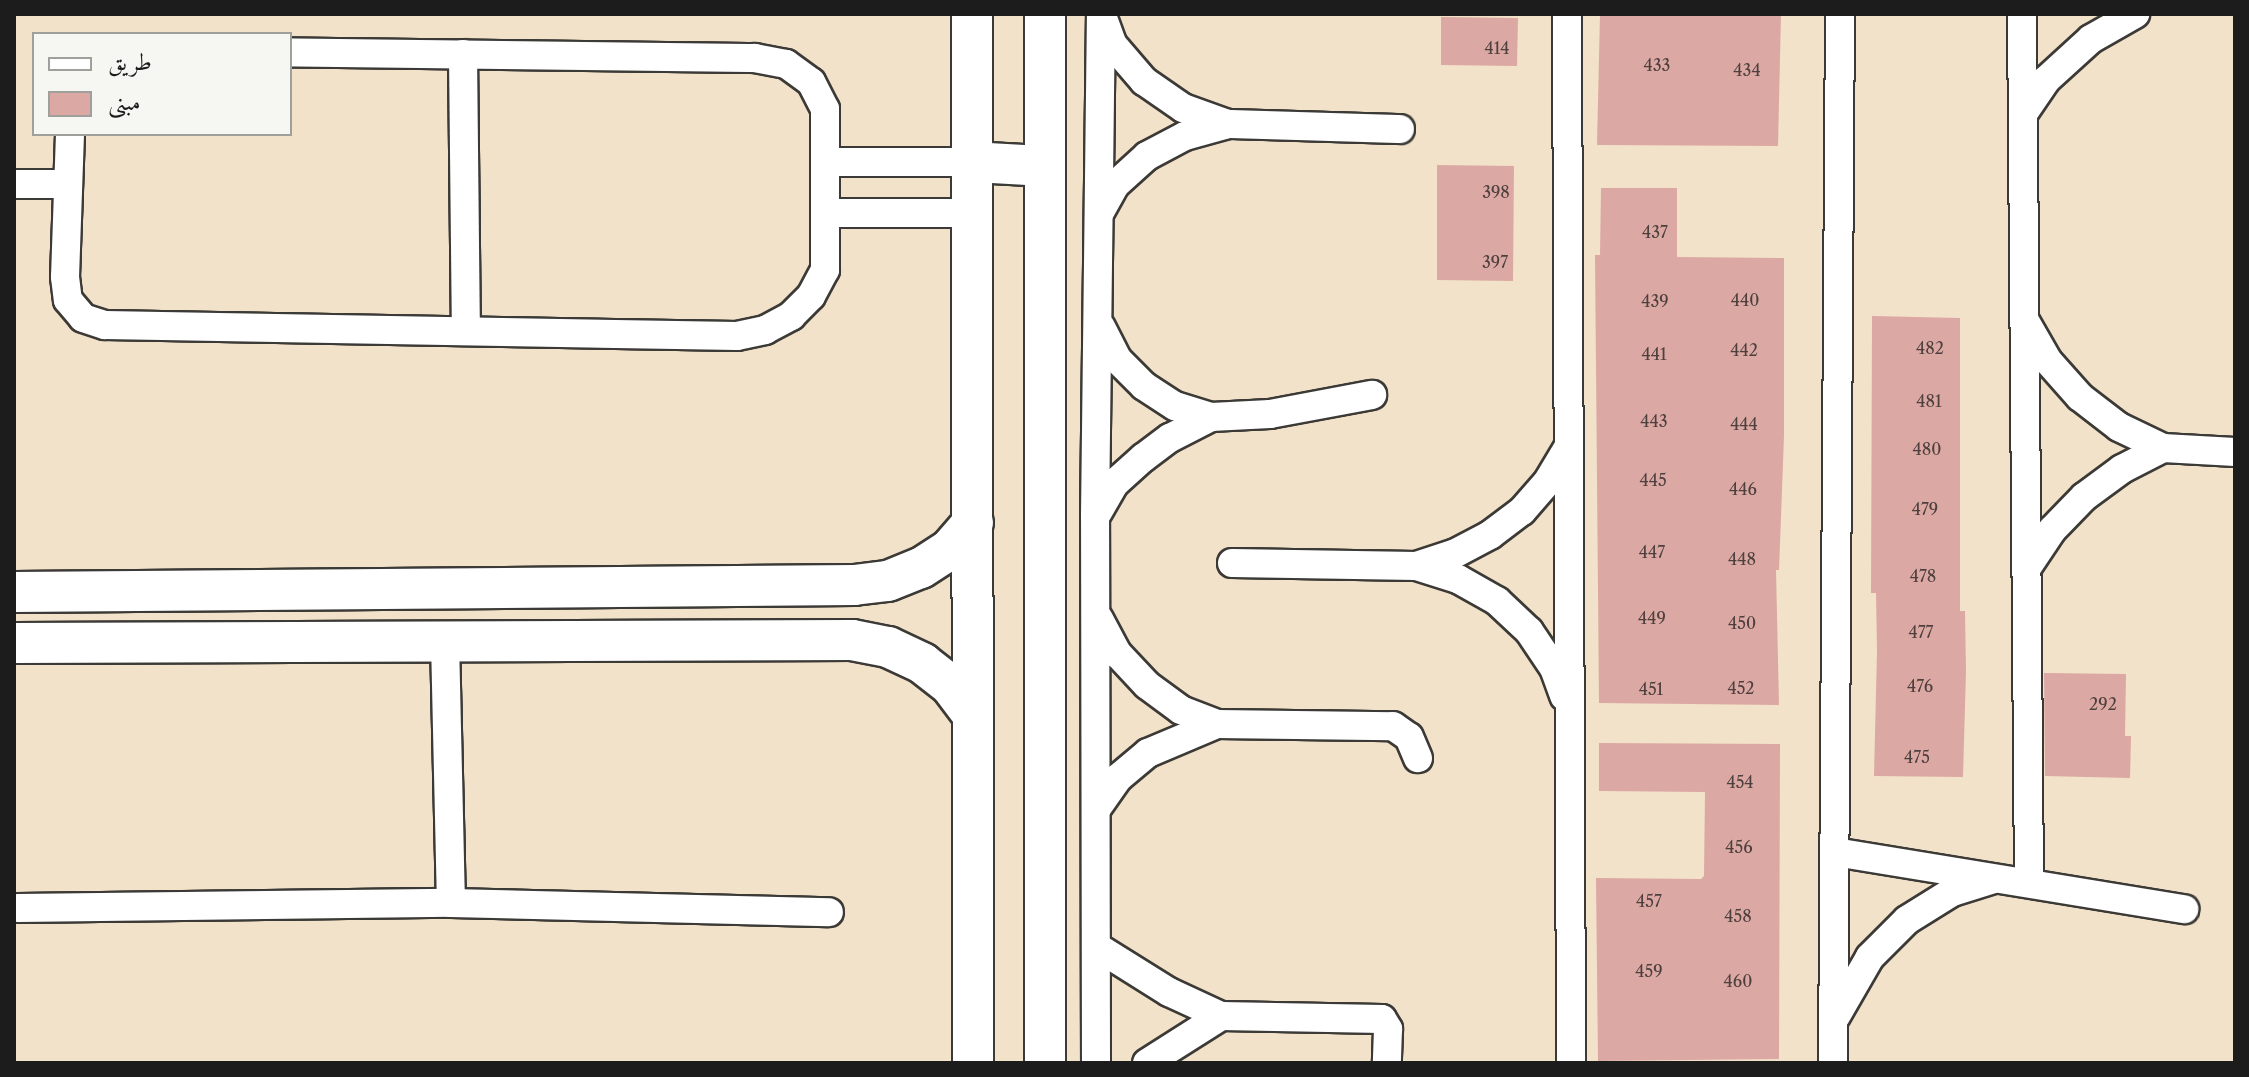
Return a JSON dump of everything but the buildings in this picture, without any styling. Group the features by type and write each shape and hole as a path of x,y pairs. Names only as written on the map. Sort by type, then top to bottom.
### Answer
{"street":[{"path":"972,14 973,1063"},
{"path":"1045,14 1045,1063"},
{"path":"1101,14 1113,45 1144,81 1183,108 1228,124"},
{"path":"1096,1063 1098,618 1095,516 1101,14"},
{"path":"1567,14 1571,1063"},
{"path":"1833,1063 1840,14"},
{"path":"2022,14 2029,882"},
{"path":"2023,114 2046,80 2091,39 2135,14"},
{"path":"70,136 65,277 68,300 83,318 105,325 737,336 765,330 791,316 811,296 825,270 825,109 811,82 786,64 755,58 292,52"},
{"path":"463,54 466,331"},
{"path":"1100,212 1115,185 1147,156 1185,136 1228,124 1400,129"},
{"path":"825,162 972,162 1044,166"},
{"path":"14,184 68,184"},
{"path":"825,213 972,213"},
{"path":"2025,321 2048,361 2080,397 2119,427 2163,448 2235,452"},
{"path":"1099,324 1117,359 1144,386 1175,406 1211,417 1270,414 1372,395"},
{"path":"1095,516 1115,483 1143,458 1170,438 1211,417"},
{"path":"1416,566 1454,554 1522,511 1548,481 1569,446"},
{"path":"2026,569 2052,530 2084,497 2122,469 2163,448"},
{"path":"14,592 854,585 888,581 921,568 950,549 973,523"},
{"path":"1232,563 1416,566 1458,579 1497,601 1519,621 1554,668 1569,710"},
{"path":"1098,618 1118,654 1147,685 1181,710 1217,724 1393,726 1409,737 1418,758"},
{"path":"14,643 852,640 888,647 922,663 951,686 973,715"},
{"path":"445,641 451,903"},
{"path":"1097,808 1118,778 1148,753 1217,724"},
{"path":"1835,852 2184,909"},
{"path":"1833,1024 1842,1001 1870,957 1907,920 1952,892 2000,877"},
{"path":"18,908 451,903 829,912"},
{"path":"1097,947 1156,985 1221,1016 1382,1019 1388,1029 1387,1063"},
{"path":"1147,1063 1221,1016"}]}
